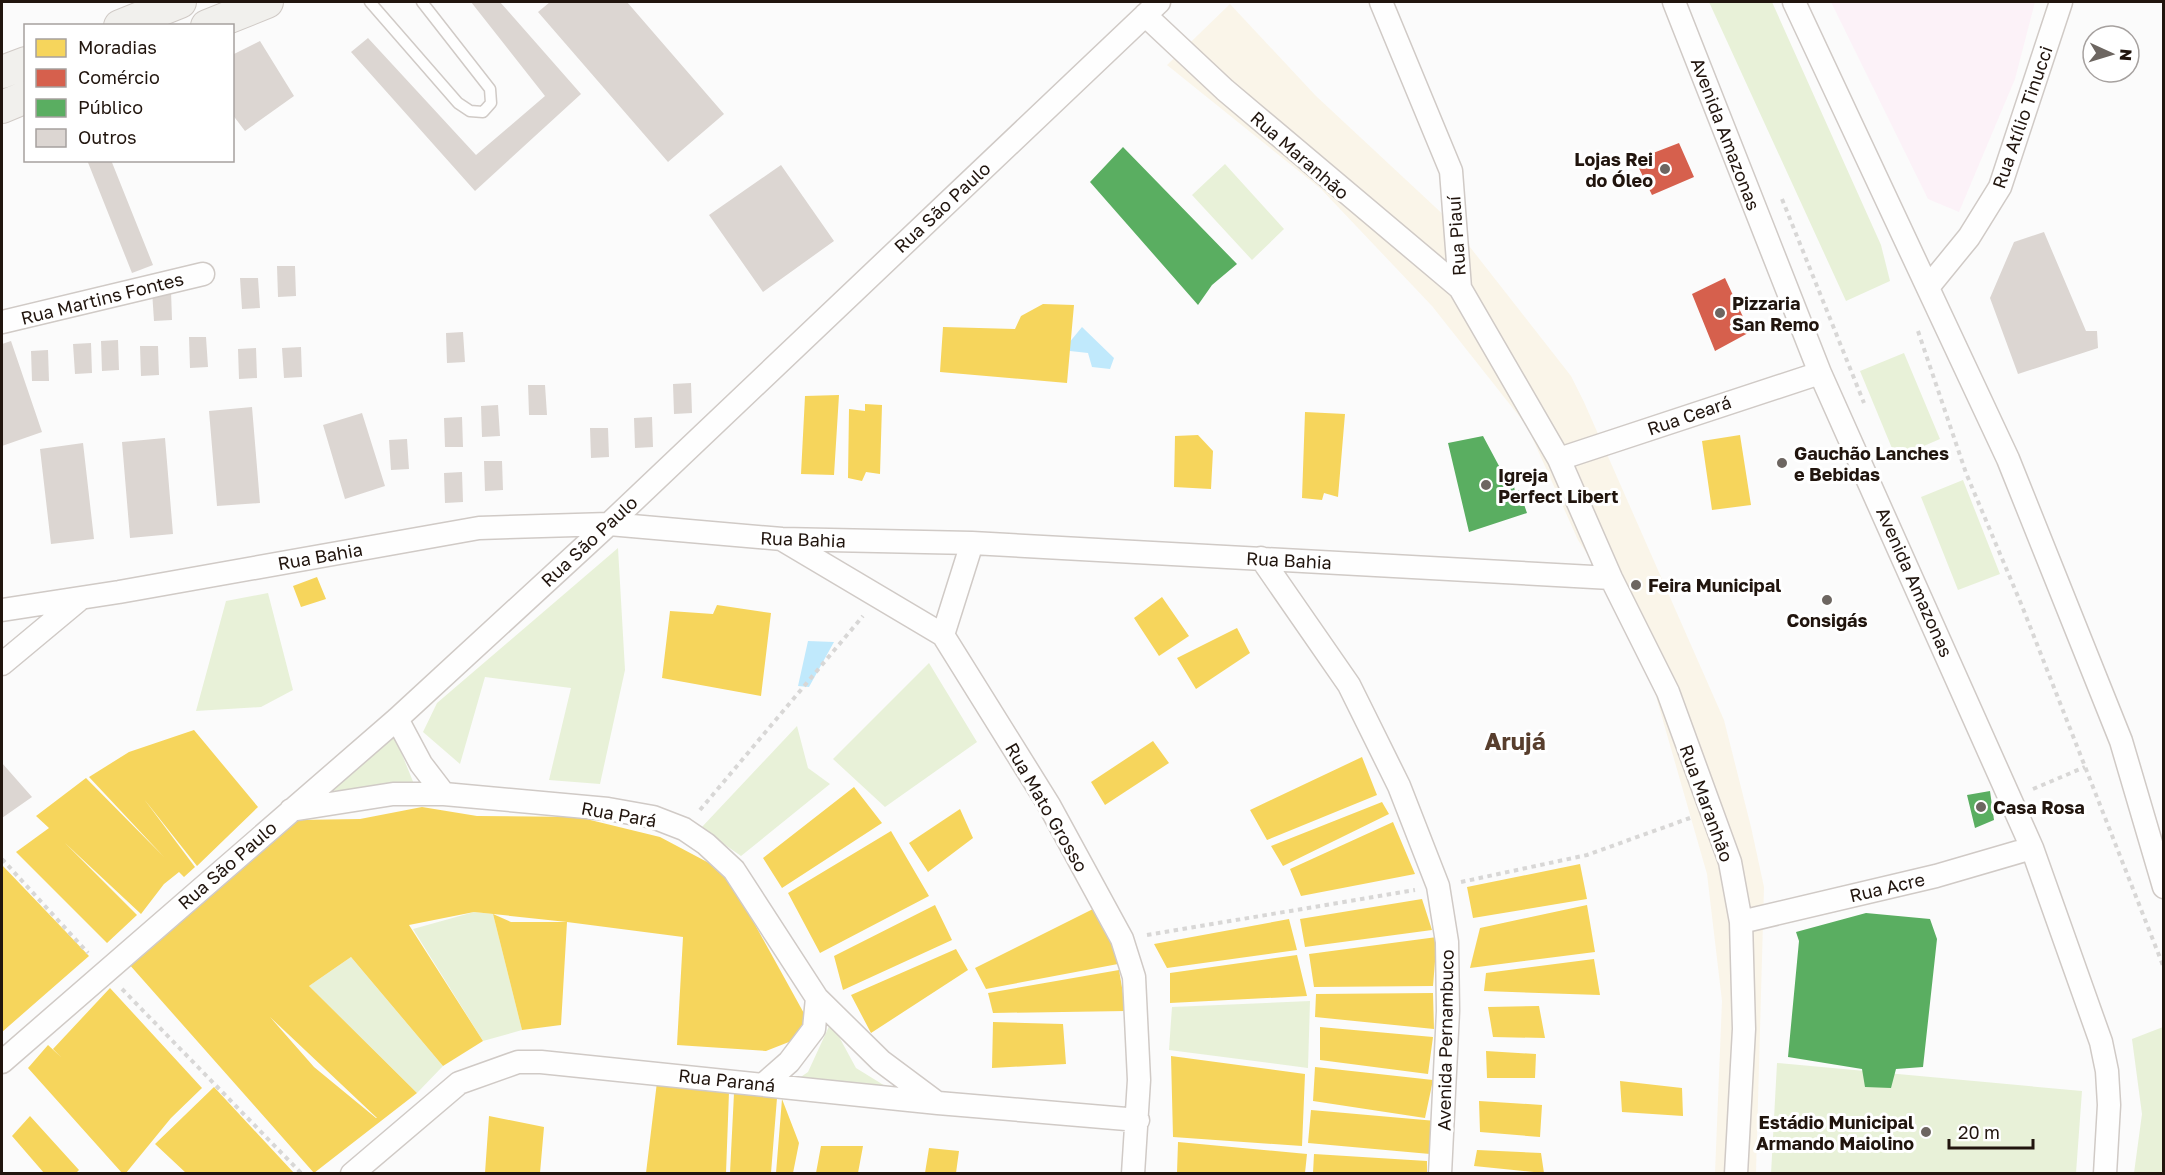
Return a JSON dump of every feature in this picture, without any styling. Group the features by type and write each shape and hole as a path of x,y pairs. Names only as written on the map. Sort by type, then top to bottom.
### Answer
{"main road":[{"path":"125,24 180,2"},
{"path":"212,24 267,2"},
{"path":"2,72 24,64"},
{"path":"2,107 24,98"}],"street":[{"name":"Rua Piauí","path":"1381,2 1451,171 1460,288 1559,459"},
{"name":"Avenida Amazonas","path":"1674,2 1820,373 2032,848 2101,1042 2107,1071 2109,1105 2105,1173"},
{"path":"1794,2 1906,247 1929,286 2008,459 2121,741 2158,856 2163,887"},
{"name":"Rua Atílio Tinucci","path":"1929,286 1969,237 2000,187 2061,2"},
{"name":"Rua Maranhão","path":"1152,8 1242,105 1460,288"},
{"name":"Rua São Paulo","path":"2,1062 397,719 609,524 1152,8"},
{"name":"Rua Martins Fontes","path":"2,322 203,274"},
{"name":"Rua Ceará","path":"1559,459 1820,373"},
{"name":"Rua Maranhão","path":"1559,459 1611,578 1668,692 1730,862 1741,922 1744,1029 1736,1173"},
{"name":"Rua Bahia","path":"2,610 80,599 479,528 609,524 782,540 972,543 1611,578"},
{"name":"Rua Mato Grosso","path":"782,540 943,635 1049,805 1122,939 1134,977 1139,1043 1138,1120 1133,1173"},
{"path":"943,635 972,543"},
{"name":"Avenida Pernambuco","path":"1261,558 1349,685 1399,786 1438,886 1447,942 1448,1011 1440,1173"},
{"path":"2,664 80,599"},
{"path":"397,719 421,764 444,794"},
{"name":"Rua Pará","path":"290,811 393,794 444,794 608,809 653,817 684,829 706,844 734,870 817,998 881,1061 938,1103"},
{"name":"Rua Acre","path":"1741,922 1936,876 2032,848"},
{"path":"764,1084 789,1062 814,1029 817,998"},
{"name":"Rua Paraná","path":"352,1173 459,1083 518,1062 541,1062 938,1103 1138,1120"}],"lane":[{"path":"370,2 458,104 470,111 483,112 491,103 490,88 422,2"}],"path":[{"path":"1914,320 1966,473 2022,606 2163,968"},
{"path":"684,829 879,596"},
{"path":"2032,789 2085,767"},
{"path":"1122,939 1438,886 1587,855 1678,821 1711,813"},
{"path":"2,858 104,972 302,1173"}],"shaded area":[{"path":"1831,2 2035,2 2015,79 1959,212 1928,199"},
{"name":"Feira Municipal","path":"1230,4 1316,96 1448,219 1571,376 1584,402 1724,720 1751,827 1764,887 1756,1173 1715,1173 1722,1001 1707,874 1637,630 1578,540 1527,426 1432,306 1321,189 1167,65"}],"green space":[{"path":"1709,2 1772,2 1881,245 1890,281 1846,301"},
{"path":"1225,164 1284,229 1252,260 1192,195"},
{"path":"1904,353 1940,439 1896,458 1860,371"},
{"path":"1963,480 2000,574 1958,590 1921,497"},
{"path":"618,548 625,670 600,784 549,780 571,688 485,677 460,764 423,732 437,703"},
{"path":"268,593 293,690 261,707 196,711 226,601"},
{"path":"929,663 977,742 885,807 833,759"},
{"path":"797,726 808,768 830,784 741,856 701,828"},
{"path":"393,732 416,789 326,791"},
{"path":"474,912 493,914 522,1030 483,1041 413,929"},
{"path":"351,957 443,1066 417,1093 309,986"},
{"path":"1310,1001 1308,1068 1169,1050 1172,1007"},
{"path":"831,1022 856,1068 903,1097 789,1085 808,1072"},
{"path":"2163,1027 2163,1173 2134,1173 2142,1114 2132,1039"},
{"name":"Estádio Municipal Armando Maiolino","path":"1777,1063 2082,1091 2076,1173 1771,1174"}],"water":[{"path":"1082,327 1114,358 1110,369 1092,367 1088,353 1070,351 1068,344"},
{"path":"808,641 834,642 809,687 798,686"}],"building: Moradias":[{"path":"1043,304 1074,305 1067,383 940,372 943,327 1015,329 1021,316"},
{"path":"839,395 834,475 801,474 805,396"},
{"path":"865,404 882,405 880,474 866,472 862,481 848,478 849,409 865,411"},
{"path":"1305,412 1345,414 1338,497 1324,493 1322,500 1302,498"},
{"path":"1198,435 1213,451 1211,489 1174,487 1175,436"},
{"path":"1740,435 1751,505 1712,510 1702,441"},
{"path":"317,577 326,599 301,607 293,586"},
{"path":"1162,597 1189,636 1159,656 1134,618"},
{"path":"717,605 771,613 761,696 662,678 670,611 713,614"},
{"path":"1237,628 1250,653 1196,689 1177,658"},
{"path":"194,730 258,807 197,866 144,799 195,867 184,877 179,872 164,884 141,914 65,843 137,915 107,943 16,852 49,828 36,816 86,778 164,857 89,777 129,752"},
{"path":"1153,741 1169,763 1105,805 1091,782"},
{"path":"1362,757 1377,795 1267,840 1250,810"},
{"path":"854,787 882,823 782,888 763,858"},
{"path":"1382,802 1389,814 1283,866 1271,846"},
{"path":"422,807 477,816 578,817 660,837 726,872 806,1017 794,1040 766,1051 677,1045 683,937 474,912 409,925 483,1041 443,1066 351,957 309,986 417,1093 314,1173 128,963 296,820 360,819","holes":["270,1017 377,1118 314,1067"]},
{"path":"960,809 973,838 928,872 909,843"},
{"path":"1393,822 1415,874 1301,896 1290,869"},
{"path":"891,831 929,896 820,953 788,893"},
{"path":"1580,864 1587,899 1473,918 1467,887"},
{"path":"2,865 89,956 2,1032"},
{"path":"1422,899 1432,930 1305,947 1300,919"},
{"path":"935,905 952,940 843,990 834,956"},
{"path":"1587,905 1595,952 1470,968 1480,928"},
{"path":"1099,906 1118,964 986,989 975,968"},
{"path":"493,914 511,922 567,922 561,1025 522,1030"},
{"path":"1289,919 1297,950 1167,968 1154,944"},
{"path":"1437,937 1433,986 1314,987 1309,954"},
{"path":"956,949 968,970 871,1033 851,995"},
{"path":"1297,955 1307,996 1170,1003 1170,973"},
{"path":"1594,959 1600,995 1484,991 1486,973"},
{"path":"1119,970 1126,1011 993,1013 988,993"},
{"path":"110,988 202,1088 171,1118 126,1173 122,1173 28,1068 48,1045 62,1058 53,1049"},
{"path":"1433,993 1434,1029 1315,1017 1316,994"},
{"path":"1539,1006 1545,1038 1493,1037 1488,1007"},
{"path":"993,1022 1063,1024 1066,1064 992,1068"},
{"path":"1320,1027 1433,1037 1428,1074 1320,1060"},
{"path":"1486,1051 1536,1054 1535,1078 1487,1078"},
{"path":"1171,1056 1305,1074 1302,1146 1173,1137"},
{"path":"1315,1067 1433,1080 1425,1118 1313,1101"},
{"path":"1620,1081 1682,1088 1683,1116 1622,1112"},
{"path":"657,1082 729,1092 726,1173 646,1173"},
{"path":"214,1087 294,1173 186,1173 155,1144"},
{"path":"734,1093 777,1098 771,1173 730,1173"},
{"path":"782,1099 799,1143 793,1173 776,1173"},
{"path":"1479,1101 1542,1105 1540,1137 1480,1132"},
{"path":"1311,1110 1436,1121 1430,1154 1308,1143"},
{"path":"30,1116 79,1170 76,1173 44,1173 12,1136"},
{"path":"489,1116 544,1127 540,1173 485,1173"},
{"path":"1178,1142 1307,1154 1305,1173 1177,1173"},
{"path":"821,1146 863,1146 858,1173 816,1173"},
{"path":"929,1148 959,1151 956,1173 925,1173"},
{"path":"1477,1150 1541,1153 1544,1173 1474,1166"},
{"path":"1314,1154 1427,1161 1427,1173 1313,1173"}],"building: Comércio":[{"name":"Lojas Rei do Óleo","path":"1679,143 1694,177 1652,195 1635,160"},
{"name":"Pizzaria San Remo","path":"1725,278 1750,332 1715,351 1692,294"}],"building: Público":[{"path":"1123,147 1237,264 1212,285 1198,305 1090,182"},
{"name":"Igreja Perfect Libert","path":"1483,436 1506,479 1513,476 1515,493 1519,490 1527,513 1469,532 1448,443"},
{"name":"Casa Rosa","path":"1990,791 1994,820 1975,828 1967,795"},
{"path":"1866,913 1930,919 1937,939 1923,1067 1896,1069 1891,1088 1865,1087 1862,1069 1788,1057 1799,941 1796,932"}],"building: Outros":[{"path":"471,2 500,2 581,94 475,191 351,52 368,38 476,155 545,96"},
{"path":"550,2 627,2 724,114 668,162 538,12"},
{"path":"260,41 294,96 245,131 234,117 234,54"},
{"path":"88,162 112,162 153,265 132,273"},
{"path":"781,165 834,241 763,292 709,215"},
{"path":"2044,232 2086,331 2097,331 2098,348 2018,374 1990,298 2014,242"},
{"path":"277,266 295,266 296,296 278,297"},
{"path":"240,278 258,278 260,308 242,309"},
{"path":"152,291 171,291 172,320 154,321"},
{"path":"463,332 465,362 447,363 446,333"},
{"path":"189,337 206,337 208,367 190,368"},
{"path":"118,340 119,370 102,371 101,341"},
{"path":"11,341 42,432 2,446 2,344"},
{"path":"91,343 92,373 75,374 73,344"},
{"path":"140,346 158,346 159,375 141,376"},
{"path":"301,347 302,377 284,378 282,348"},
{"path":"256,348 257,378 239,379 238,349"},
{"path":"48,350 49,381 32,381 31,351"},
{"path":"691,383 692,413 674,414 673,384"},
{"path":"528,385 545,385 547,415 529,415"},
{"path":"498,405 500,436 482,437 481,406"},
{"path":"252,407 260,503 217,506 209,411"},
{"path":"362,413 385,486 345,499 323,425"},
{"path":"462,417 463,447 445,447 444,418"},
{"path":"652,417 653,447 635,448 634,418"},
{"path":"590,428 608,428 609,457 591,458"},
{"path":"165,438 173,534 130,538 122,442"},
{"path":"407,439 409,469 391,470 389,440"},
{"path":"83,443 94,539 51,544 40,449"},
{"path":"484,461 502,461 503,490 485,491"},
{"path":"462,472 463,502 445,503 444,473"},
{"path":"2,763 32,797 2,818"}],"place":[{"name":"Lojas Rei do Óleo","path":"1665,169"},
{"name":"Pizzaria San Remo","path":"1720,313"},
{"name":"Gauchão Lanches e Bebidas","path":"1782,463"},
{"name":"Igreja Perfect Libert","path":"1486,485"},
{"name":"Feira Municipal","path":"1636,585"},
{"name":"Consigás","path":"1827,600"},
{"name":"Casa Rosa","path":"1981,807"},
{"name":"Estádio Municipal Armando Maiolino","path":"1926,1132"}],"district":[{"name":"Arujá","path":"1515,740"}]}
